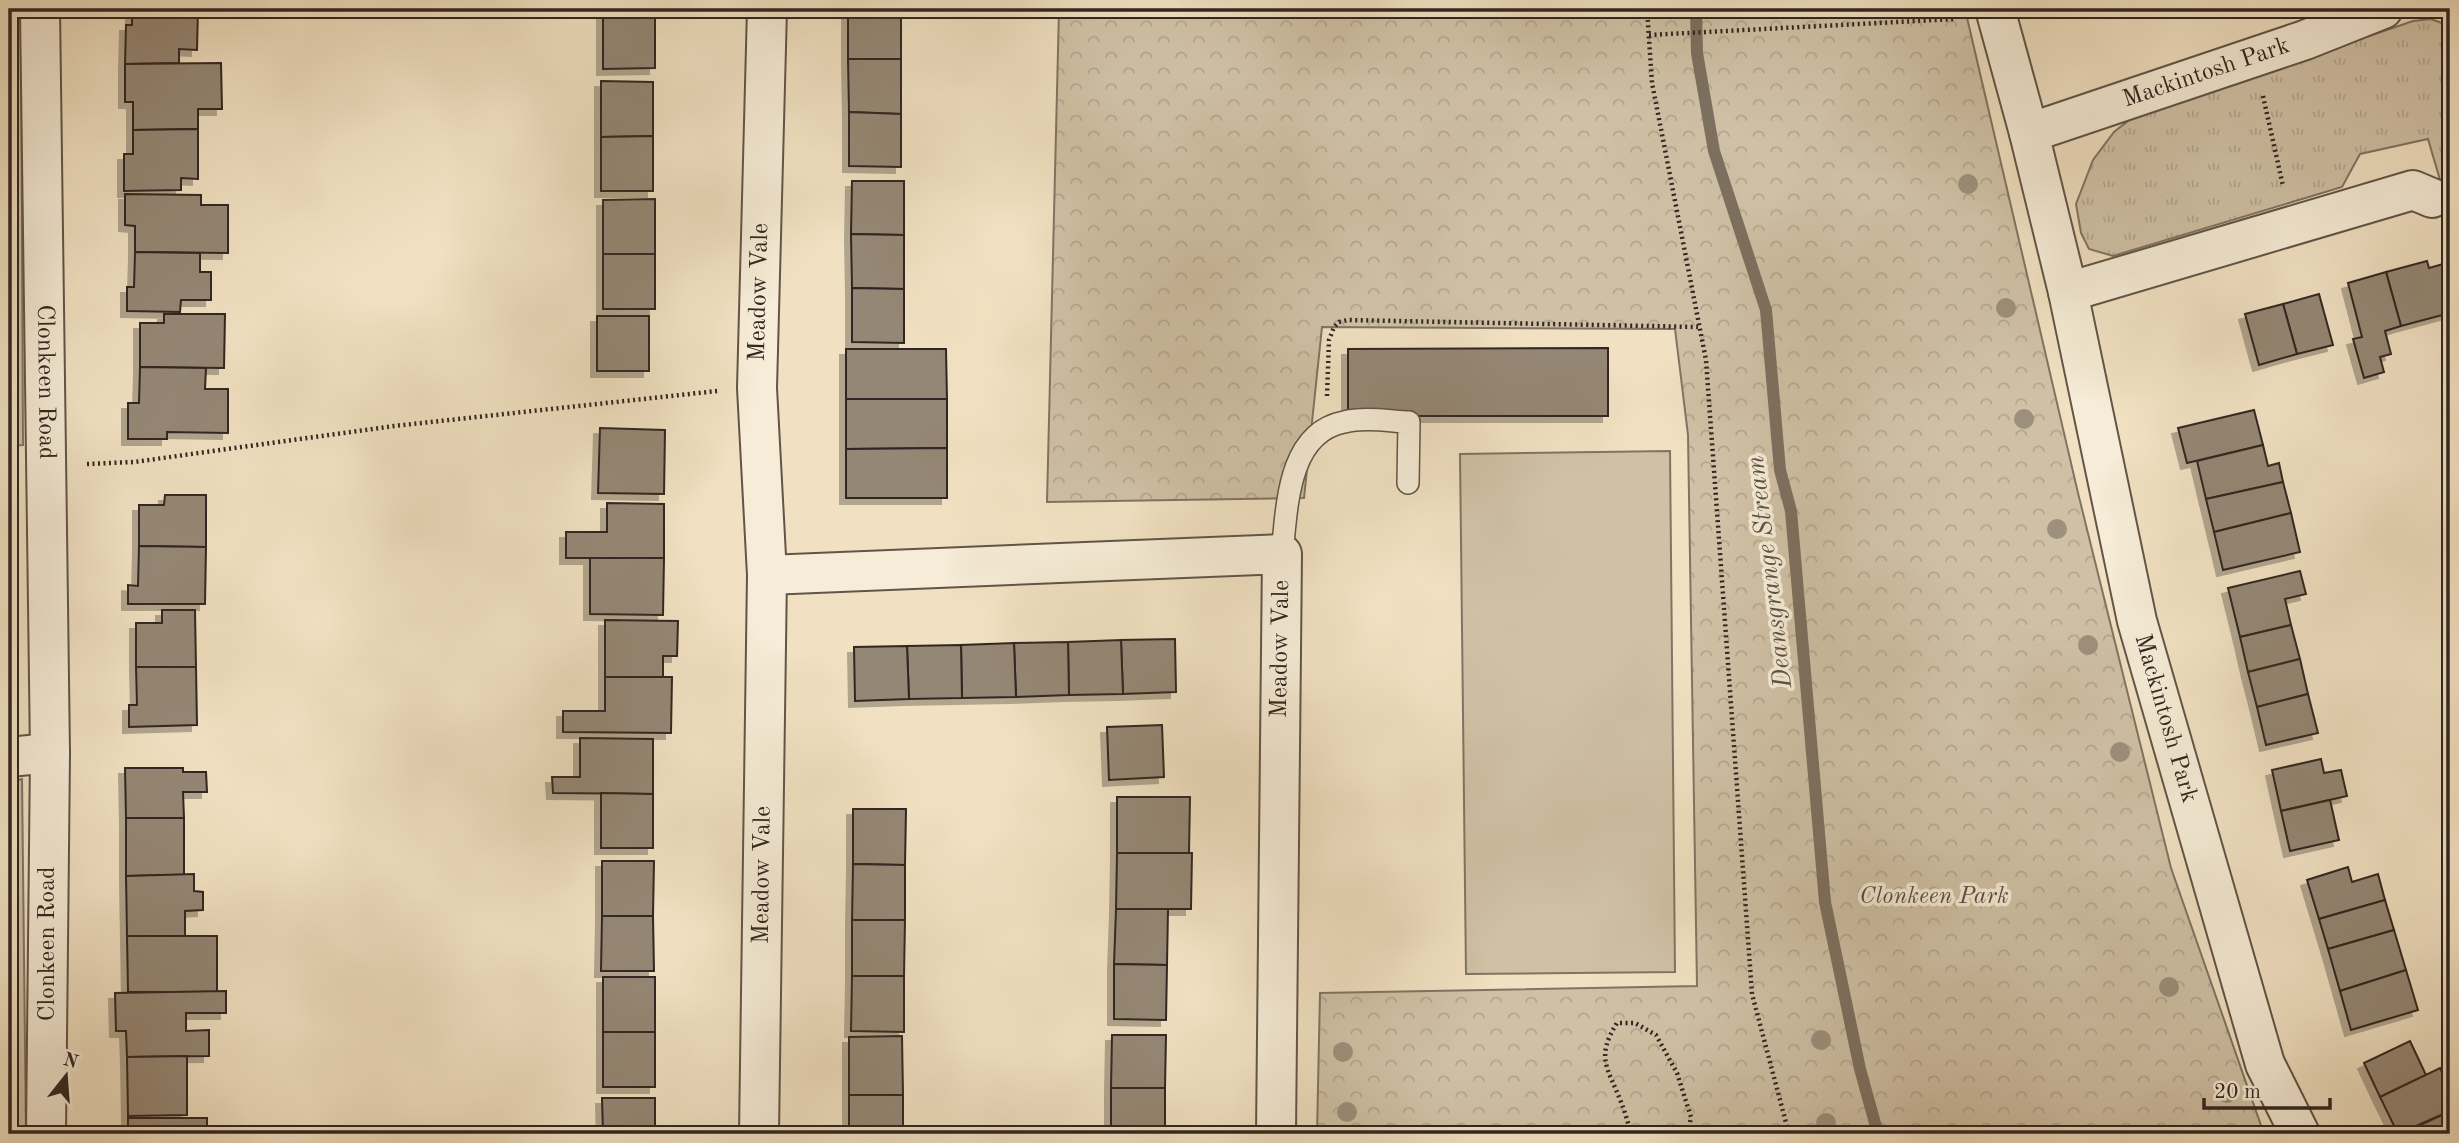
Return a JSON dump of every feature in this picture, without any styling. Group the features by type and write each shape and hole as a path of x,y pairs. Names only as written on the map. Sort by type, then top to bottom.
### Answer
{"street":[{"name":"Clonkeen Road","path":"40,9 50,753 46,1134"},
{"name":"Meadow Vale","path":"758,1134 767,575 757,388 767,9"},
{"name":"Mackintosh Park","path":"2029,133 2305,40 2383,9"},
{"name":"Mackintosh Park","path":"1996,14 2029,133 2067,292 2137,621 2265,1064 2301,1134"},
{"path":"2067,292 2413,190 2432,198"},
{"name":"Meadow Vale","path":"767,575 1282,554 1276,1134"},
{"path":"9,757 50,753"}],"lane":[{"path":"1282,554 1290,484 1305,451 1325,429 1344,422 1409,422 1408,483"}],"path":[{"path":"1647,9 1652,83 1706,360 1752,994 1789,1134"},
{"path":"1649,35 1996,14"},
{"path":"2254,57 2292,225"},
{"path":"1325,429 1329,340 1339,322 1348,320 1698,327"},
{"path":"46,465 134,462 394,426 757,388"},
{"path":"1631,1134 1622,1104 1604,1064 1608,1038 1616,1023 1635,1023 1656,1035 1677,1073 1691,1117 1688,1134"}],"green space":[{"path":"9,9 21,9 23,445 9,446"},
{"name":"Clonkeen Park","path":"1059,9 1965,9 2078,493 2171,868 2264,1134 1317,1134 1320,993 1697,986 1688,435 1675,329 1322,327 1304,498 1047,502"},
{"path":"2431,19 2450,26 2450,214 2428,139 2360,154 2342,187 2113,256 2089,249 2081,233 2076,204 2093,160 2114,132 2133,117 2413,21"},
{"path":"1670,451 1675,972 1466,974 1460,454"},
{"path":"22,779 26,1134 9,1134 9,782"}],"building":[{"path":"132,9 198,9 197,50 179,49 179,63 125,64 126,25 132,25"},
{"path":"603,9 655,9 655,13 603,14"},
{"path":"848,9 901,9 901,59 848,59"},
{"path":"655,13 655,68 603,69 603,14"},
{"path":"848,59 901,59 901,114 849,112"},
{"path":"221,63 222,109 198,109 198,129 133,130 133,102 125,102 125,64"},
{"path":"601,81 653,82 653,136 601,137"},
{"path":"849,112 901,114 901,167 849,166"},
{"path":"198,129 198,179 181,178 181,190 124,191 124,154 133,154 133,130"},
{"path":"653,136 653,191 601,191 601,137"},
{"path":"852,181 904,181 904,235 851,234"},
{"path":"125,194 201,195 201,205 228,205 228,253 135,252 135,226 125,225"},
{"path":"655,199 655,254 603,254 603,200"},
{"path":"851,234 904,235 904,289 852,288"},
{"path":"135,252 200,253 200,272 211,272 211,300 181,300 180,312 127,311 127,287 134,287"},
{"path":"603,254 655,254 655,309 603,309"},
{"path":"2427,261 2429,268 2450,262 2450,313 2401,326 2386,272"},
{"path":"2386,272 2401,326 2385,331 2391,354 2380,357 2384,372 2364,378 2353,339 2362,337 2348,283"},
{"path":"852,288 904,289 904,343 852,342"},
{"path":"2319,294 2333,345 2297,354 2283,304"},
{"path":"2283,304 2297,354 2259,365 2245,314"},
{"path":"164,314 225,314 224,368 140,367 140,323 164,323"},
{"path":"597,316 649,316 649,371 597,371"},
{"path":"1608,348 1608,416 1348,416 1348,349"},
{"path":"846,349 946,349 947,399 846,399"},
{"path":"140,367 206,368 205,389 228,389 228,433 167,432 167,439 128,439 128,403 139,403"},
{"path":"846,399 947,399 947,448 846,449"},
{"path":"2254,410 2263,445 2187,463 2178,428"},
{"path":"600,428 665,430 664,494 598,493"},
{"path":"2263,445 2268,466 2279,463 2283,482 2206,499 2197,461"},
{"path":"947,448 947,498 846,498 846,449"},
{"path":"2283,482 2291,513 2214,532 2206,499"},
{"path":"165,495 206,495 206,547 139,546 139,505 164,505"},
{"path":"607,503 664,504 664,558 566,558 566,532 607,532"},
{"path":"2291,513 2300,552 2223,570 2214,532"},
{"path":"139,546 206,547 205,604 128,604 128,585 138,586"},
{"path":"590,558 664,558 663,615 590,614"},
{"path":"2300,571 2306,594 2285,599 2291,625 2240,637 2228,588"},
{"path":"162,610 195,610 196,667 136,667 136,623 162,623"},
{"path":"605,620 678,621 677,656 663,656 663,677 605,677"},
{"path":"2291,625 2300,659 2248,672 2240,637"},
{"path":"1175,639 1176,692 1123,694 1121,640"},
{"path":"1121,640 1123,694 1069,695 1068,642"},
{"path":"1068,642 1069,695 1016,697 1014,643"},
{"path":"1014,643 1016,697 962,698 961,645"},
{"path":"961,645 962,698 909,699 907,646"},
{"path":"907,646 909,699 855,701 854,647"},
{"path":"2300,659 2308,694 2257,707 2248,672"},
{"path":"136,667 196,667 197,725 129,727 129,705 137,705"},
{"path":"605,677 672,677 671,733 563,732 563,711 605,711"},
{"path":"2308,694 2318,733 2266,745 2257,707"},
{"path":"1162,725 1164,777 1109,780 1107,727"},
{"path":"580,738 653,739 653,794 553,793 552,777 580,777"},
{"path":"2321,759 2324,773 2341,770 2347,796 2281,811 2272,770"},
{"path":"125,768 183,768 183,772 206,772 207,792 183,792 184,818 126,818"},
{"path":"601,793 653,794 653,848 601,848"},
{"path":"1117,797 1190,797 1189,853 1117,853"},
{"path":"2330,800 2339,840 2290,851 2281,811"},
{"path":"853,809 906,809 905,865 853,864"},
{"path":"126,818 184,818 184,875 126,876"},
{"path":"1117,853 1192,853 1191,909 1116,909"},
{"path":"602,861 654,861 653,916 602,916"},
{"path":"853,864 905,865 905,920 852,920"},
{"path":"2348,867 2352,882 2378,874 2385,900 2319,919 2307,880"},
{"path":"194,874 194,891 203,892 203,910 185,911 185,936 127,936 126,876"},
{"path":"2385,900 2394,930 2328,949 2319,919"},
{"path":"1116,909 1168,909 1167,965 1114,964"},
{"path":"602,916 653,916 654,971 601,971"},
{"path":"852,920 905,920 904,976 852,976"},
{"path":"2394,930 2406,970 2340,991 2328,949"},
{"path":"127,936 217,936 217,992 128,992"},
{"path":"1114,964 1167,965 1166,1020 1114,1019"},
{"path":"2406,970 2418,1010 2351,1030 2340,991"},
{"path":"852,976 904,976 904,1032 851,1031"},
{"path":"603,977 655,977 655,1032 603,1032"},
{"path":"226,991 226,1013 186,1013 186,1031 209,1030 209,1056 127,1057 126,1031 116,1031 115,993"},
{"path":"603,1032 655,1032 655,1087 603,1087"},
{"path":"1112,1035 1166,1035 1165,1088 1111,1088"},
{"path":"902,1036 903,1095 849,1095 849,1037"},
{"path":"2410,1041 2426,1075 2380,1097 2364,1063"},
{"path":"187,1056 187,1115 128,1116 127,1057"},
{"path":"2440,1068 2450,1089 2450,1111 2398,1134 2380,1097"},
{"path":"1111,1088 1165,1088 1165,1134 1111,1134"},
{"path":"849,1095 903,1095 903,1134 849,1134"},
{"path":"602,1098 655,1098 655,1134 603,1134"},
{"path":"2444,1114 2450,1134 2401,1134"},
{"path":"128,1118 207,1118 207,1131 235,1131 235,1134 128,1134"},
{"path":"421,1128 455,1128 455,1134 421,1134"}],"waterway":[{"name":"Deansgrange Stream","path":"1696,9 1697,53 1714,151 1766,310 1780,470 1791,511 1825,902 1860,1069 1878,1134"}]}
